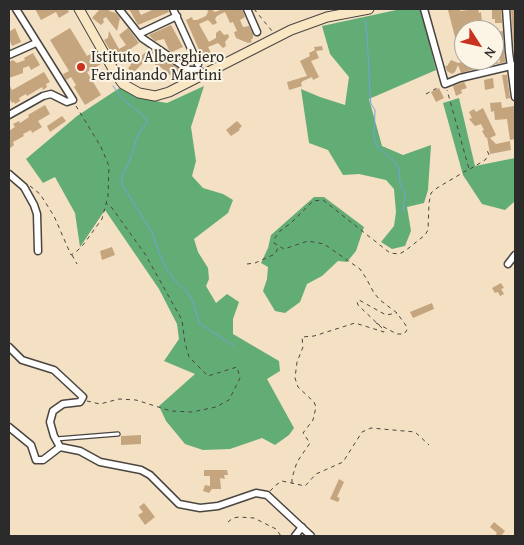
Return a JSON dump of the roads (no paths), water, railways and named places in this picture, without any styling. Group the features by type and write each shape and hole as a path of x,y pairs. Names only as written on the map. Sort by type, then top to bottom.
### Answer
{"main road":[{"path":"79,9 117,76 127,88 144,95 161,95 307,24 327,17 369,9"}],"street":[{"path":"9,115 43,96 51,94 66,102 72,100 16,9"},
{"path":"119,9 139,34 189,70 198,70 202,75"},
{"path":"173,9 198,64"},
{"path":"247,9 257,32"},
{"path":"424,9 445,84 460,78 513,66"},
{"path":"506,9 515,97"},
{"path":"139,34 177,16"},
{"path":"9,55 36,43"},
{"path":"9,174 12,180 24,187 34,205 37,214 38,251"},
{"path":"508,264 515,255"},
{"path":"9,347 22,360 50,368 59,373 82,394 80,402 62,404 53,411 50,422 60,447"},
{"path":"9,427 31,445 36,460 43,460 60,447 80,451 100,462 141,470 155,479 164,491 179,504 200,508 218,506 256,493 267,495 311,536"},
{"path":"295,536 302,527"}],"lane":[{"path":"56,440 118,434"}],"waterway":[{"path":"365,20 370,95 371,104 375,110 374,138 378,148 392,159 399,168 400,183 405,194 403,212"},
{"path":"113,86 122,98 147,119 138,135 122,177 122,184 153,234 166,268 175,281 188,293 193,302 199,323 234,346"}],"place":[{"name":"Istituto Alberghiero Ferdinando Martini","path":"81,67"}]}
